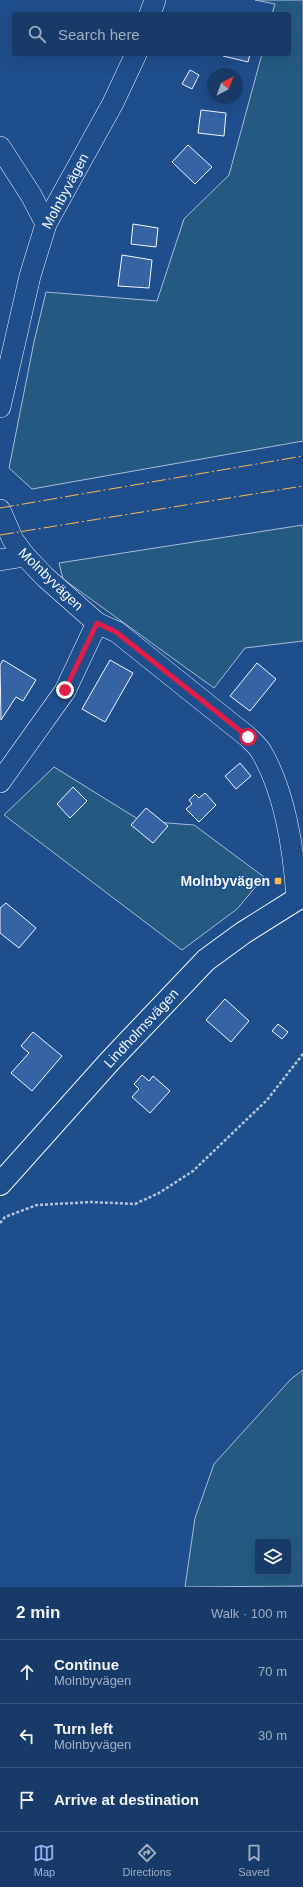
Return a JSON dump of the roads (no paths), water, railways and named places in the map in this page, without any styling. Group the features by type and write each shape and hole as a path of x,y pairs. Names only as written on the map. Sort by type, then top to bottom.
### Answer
{"main road":[{"name":"Lindholmsvägen","path":"0,1184 110,1061 206,960 243,933 300,897"}],"street":[{"path":"151,12 155,0"},
{"name":"Molnbyvägen","path":"0,407 30,276 46,224 113,104 135,56"},
{"path":"0,147 31,195 46,224"},
{"name":"Molnbyvägen","path":"0,510 13,540 25,556 45,577 97,623 116,632 248,737 261,751 271,770 284,813 300,897"},
{"path":"0,560 25,556"},
{"path":"0,782 65,690 97,623"}],"place":[{"name":"Molnbyvägen","path":"278,881"}]}
